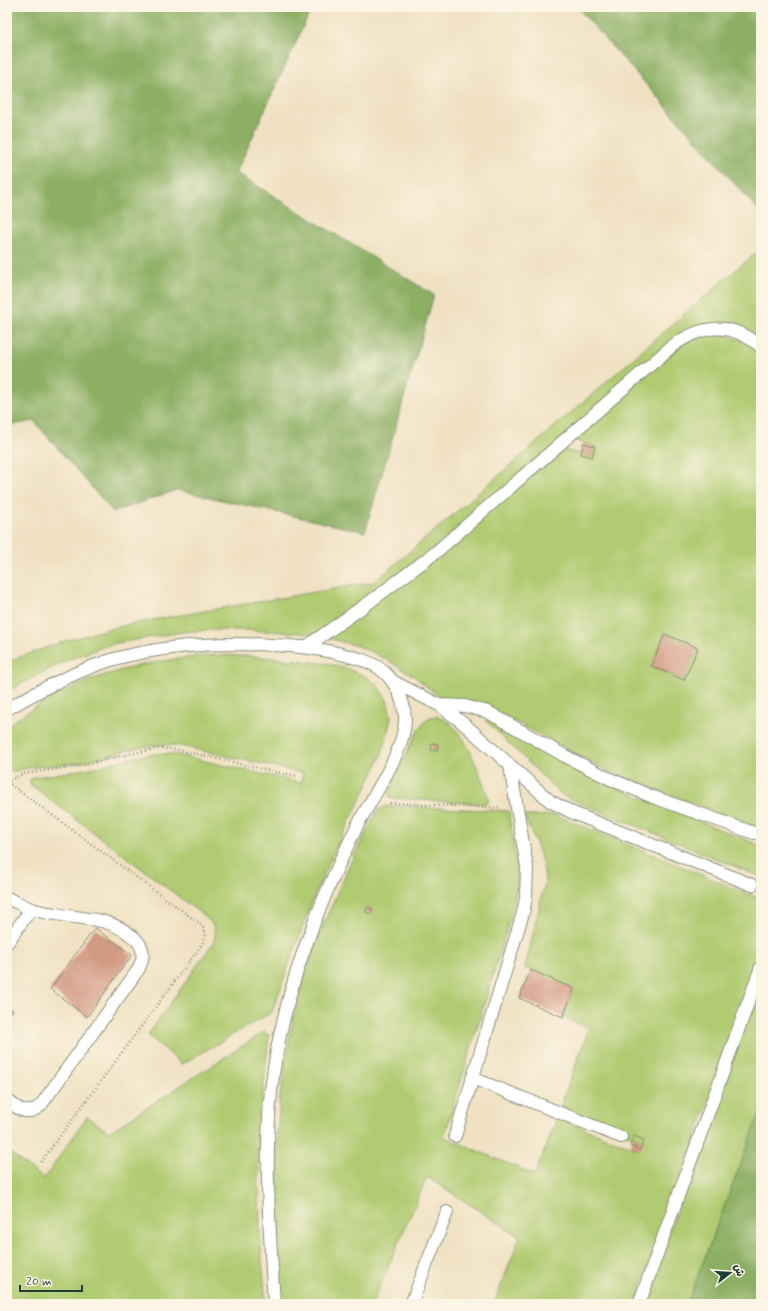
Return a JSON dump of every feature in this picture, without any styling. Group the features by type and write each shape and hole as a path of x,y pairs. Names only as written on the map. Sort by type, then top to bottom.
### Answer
{"lane":[{"path":"306,647 377,597 435,553 665,352 683,338 694,333 716,328 744,336 761,347"},
{"path":"7,709 50,685 95,666 117,658 153,650 215,644 247,643 306,647 334,652 368,662 381,669 394,682 439,705 462,723 550,801 574,813 752,885"},
{"path":"274,1304 268,1190 268,1140 271,1092 278,1045 294,982 310,932 338,864 394,759 402,739 405,719 402,699 394,682"},
{"path":"439,705 465,706 488,712 565,756 608,778 653,797 754,833"},
{"path":"455,1136 523,913 526,898 528,867 510,766"},
{"path":"7,898 31,909 59,915 87,918 118,926 138,940 143,949 143,960 138,970 36,1110 29,1112 21,1111 7,1100"},
{"path":"7,944 31,909"},
{"path":"639,1304 761,967"},
{"path":"472,1078 621,1136"},
{"path":"411,1304 447,1212"}],"path":[{"path":"41,1162 200,947 205,940 206,933 199,923 7,782 22,774 79,766 160,748 179,750 297,776"},
{"path":"369,804 394,802 518,809"}],"green space":[{"path":"7,7 312,7 236,173 434,295 365,532 177,490 113,512 34,421 7,426"},
{"path":"577,7 761,7 761,213"},
{"path":"761,249 761,340 741,328 705,325 431,550 317,634 249,630 214,630 182,632 111,644 70,659 7,691 7,662 65,641 108,629 152,620 374,582"},
{"path":"723,334 748,344 761,354 761,829 610,772 488,707 454,701 437,695 414,676 386,659 361,647 328,638 561,449 592,457 595,446 570,439 686,342 705,335","holes":["665,634 697,648 684,680 651,666"]},
{"path":"214,655 295,660 330,664 348,669 365,676 376,684 387,700 391,717 381,756 316,892 272,1012 182,1064 148,1035 213,943 215,934 214,927 203,915 31,785 31,779 34,777 100,766 139,756 158,754 178,755 301,783 303,773 181,746 167,745 141,747 76,763 36,767 13,772 7,767 7,726 55,696 80,684 105,675 157,662"},
{"path":"436,716 451,724 459,733 469,749 488,796 489,801 486,804 390,798 389,792 413,739 425,721 430,717"},
{"path":"487,716 520,738 605,783 761,846 761,877 563,796 486,721"},
{"path":"386,806 509,811 518,880 512,912 444,1137 535,1175 557,1118 639,1150 643,1140 560,1108 589,1028 563,1017 574,989 525,968 545,882 541,856 524,816 556,815 758,898 761,890 761,958 635,1304 494,1304 520,1237 427,1177 372,1304 281,1304 277,1142 280,1097 293,1018 302,983 319,935 348,868 378,810"},
{"path":"761,978 761,1111 687,1304 643,1304"},
{"path":"264,1032 269,1035 258,1141 260,1237 266,1304 7,1304 7,1151 44,1179 87,1117 109,1132"},
{"path":"761,1111 761,1304 687,1304"}],"building":[{"path":"583,443 595,446 592,457 581,454"},
{"path":"665,634 698,648 684,680 651,666"},
{"path":"432,743 438,744 437,751 431,750"},
{"path":"367,907 373,909 371,914 366,912"},
{"path":"95,928 132,955 87,1017 50,989"},
{"path":"531,970 574,989 563,1017 519,998"},
{"path":"7,1006 13,1010 7,1018"},
{"path":"634,1136 644,1140 640,1150 630,1146"}]}
